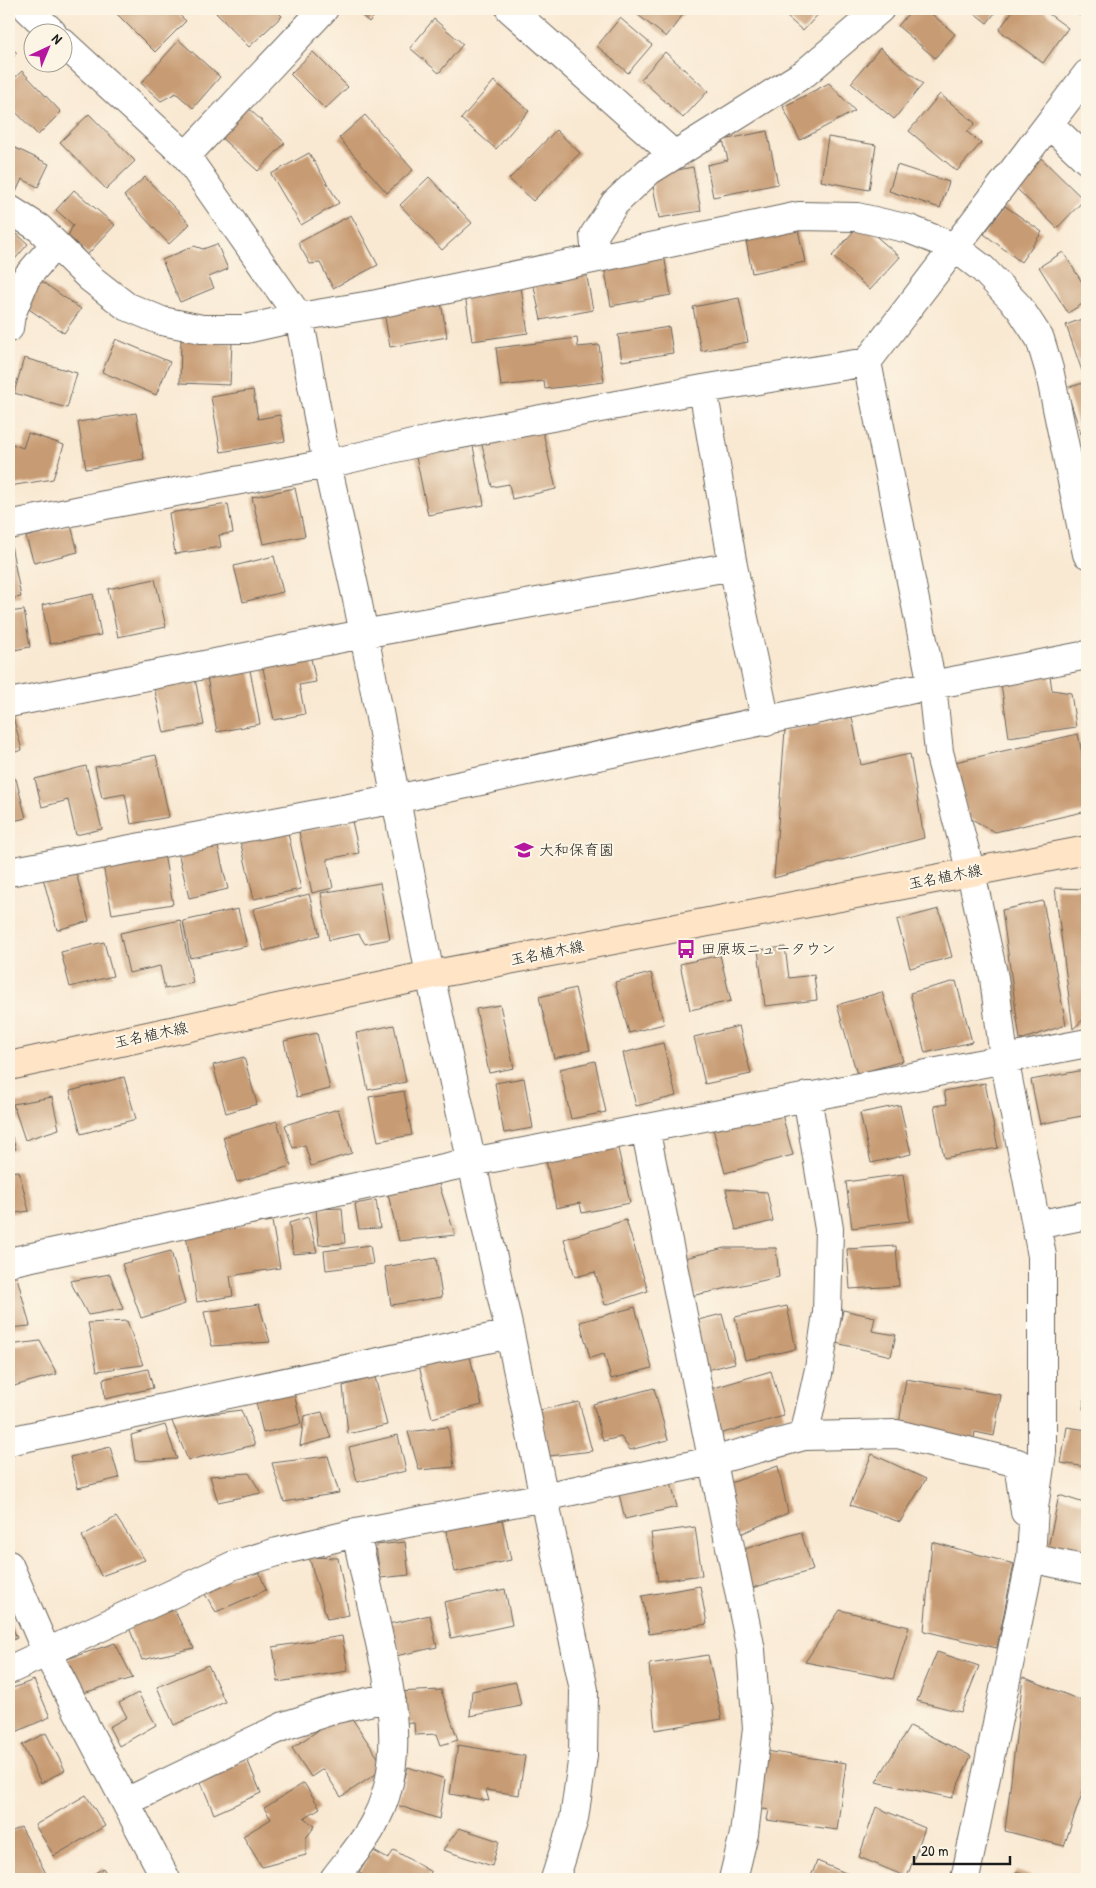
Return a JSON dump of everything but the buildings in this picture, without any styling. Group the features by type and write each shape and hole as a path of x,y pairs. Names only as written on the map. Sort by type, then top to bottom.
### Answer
{"main road":[{"name":"玉名植木線","path":"9,1066 430,975 1087,850"}],"street":[{"path":"28,9 42,22"},
{"path":"186,156 324,9"},
{"path":"510,9 673,154"},
{"path":"596,258 594,236 615,203 649,170 805,73 880,9"},
{"path":"72,51 186,156 298,317 430,975 510,1334 584,1690 584,1755 574,1819 555,1879"},
{"path":"9,525 105,505 327,464 434,439 866,362 1087,74"},
{"path":"1049,124 1087,160"},
{"path":"9,209 39,228 90,278 126,306 162,321 202,329 246,329 298,317 377,304 799,216 857,217 909,229 954,247 983,269 1019,307 1040,339 1049,369 1087,554"},
{"path":"9,328 11,315 26,278 56,244"},
{"path":"866,362 932,686 939,752 971,873 994,978 1004,1058 1042,1256 1042,1452 1034,1508 1032,1558 965,1879"},
{"path":"703,390 733,566 766,722"},
{"path":"9,703 363,634 733,566"},
{"path":"9,872 396,799 1087,655"},
{"path":"9,1262 472,1162 1087,1043"},
{"path":"804,1436 819,1369 827,1313 829,1229 807,1096"},
{"path":"645,1128 751,1650 757,1729 744,1834 733,1879"},
{"path":"1036,1225 1087,1215"},
{"path":"9,1441 510,1334"},
{"path":"9,1670 234,1565 276,1552 356,1533 544,1497 712,1461 804,1436 897,1434 1018,1463 1032,1558"},
{"path":"334,1879 371,1829 383,1804 390,1781 394,1746 391,1697 356,1533"},
{"path":"1032,1558 1087,1570"},
{"path":"9,1564 47,1653 166,1879"},
{"path":"126,1802 292,1723 336,1709 391,1697"}],"place":[{"name":"大和保育園","path":"524,850"},
{"name":"田原坂ニュータウン","path":"686,949"}]}
